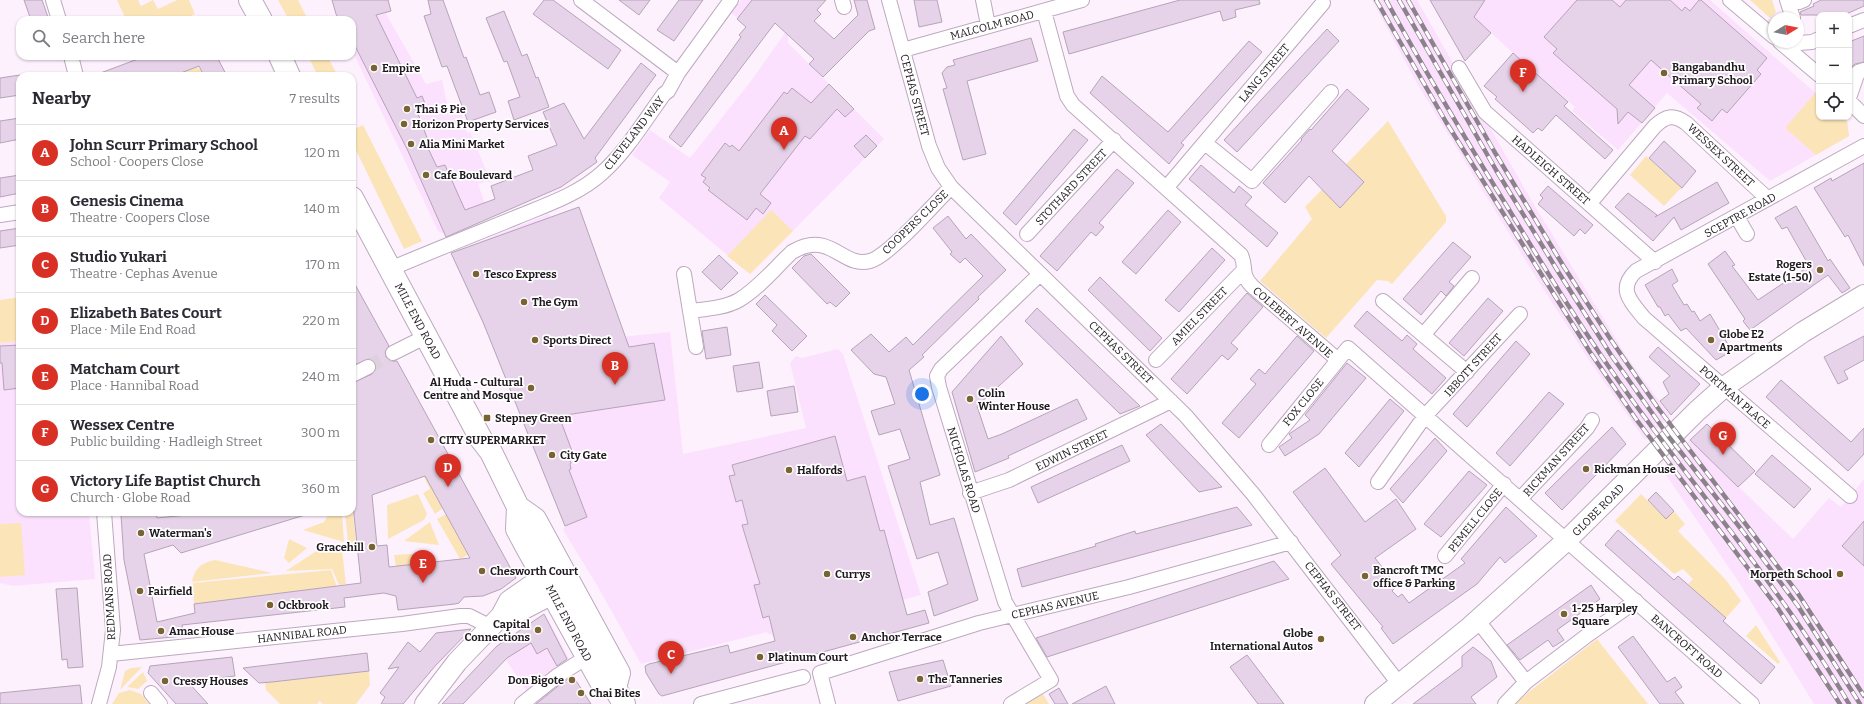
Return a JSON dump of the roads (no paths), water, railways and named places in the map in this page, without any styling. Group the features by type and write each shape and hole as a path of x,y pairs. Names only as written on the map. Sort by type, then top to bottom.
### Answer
{"highway":[{"path":"250,0 259,16"},
{"path":"282,60 287,72"},
{"name":"MILE END ROAD","path":"356,205 481,439 491,452 518,507 535,519 587,657 601,682 620,696"},
{"name":"MILE END ROAD","path":"558,581 619,673 620,696"}],"main road":[{"name":"GLOBE ROAD","path":"1375,704 1478,621 1567,540 1686,422 1724,387 1803,332 1864,295"},
{"path":"425,704 457,662 496,622 516,613 558,581"}],"street":[{"path":"53,0 59,16"},
{"path":"581,0 678,73"},
{"name":"CLEVELAND WAY","path":"390,269 431,250 539,208 588,185 602,174 619,155 664,94 668,91 678,73 731,0"},
{"name":"CEPHAS STREET","path":"889,0 929,146 938,168 951,187 1039,275 1171,401 1240,479 1291,542 1400,685"},
{"path":"983,0 988,25"},
{"name":"MALCOLM ROAD","path":"903,50 988,25 1082,0"},
{"path":"1730,0 1768,32"},
{"path":"1794,12 1797,1"},
{"name":"LANG STREET","path":"1166,187 1323,3"},
{"name":"COLEBERT AVENUE","path":"1044,11 1067,96 1073,105 1241,255 1244,260 1243,271 1245,279 1338,360 1348,348 1567,540"},
{"path":"1852,25 1864,20"},
{"path":"1804,44 1816,40"},
{"path":"1799,48 1816,71"},
{"path":"72,60 75,72"},
{"name":"HADLEIGH STREET","path":"1459,68 1485,112 1590,203 1655,262"},
{"path":"1852,89 1858,72 1864,70"},
{"path":"1205,143 1252,181 1331,92"},
{"path":"1852,104 1864,116"},
{"name":"WESSEX STREET","path":"1590,203 1655,126 1670,116 1678,117 1686,123 1768,199"},
{"name":"STOTHARD STREET","path":"1027,234 1114,140"},
{"name":"SCEPTRE ROAD","path":"1626,292 1629,278 1636,271 1655,262 1864,146"},
{"name":"COOPERS CLOSE","path":"690,311 722,306 738,300 751,291 792,252 800,248 820,244 831,248 854,261 870,261 878,257 895,243 951,187"},
{"path":"0,215 16,213"},
{"path":"1736,217 1747,234"},
{"name":"AMIEL STREET","path":"1156,360 1243,271"},
{"path":"684,274 696,348"},
{"name":"NICHOLAS ROAD","path":"1010,704 1051,680 1005,602 970,494 937,376 941,368 1039,275"},
{"path":"1424,334 1472,278"},
{"name":"PORTMAN PLACE","path":"1626,292 1644,318 1850,496"},
{"path":"1383,301 1424,334 1467,372"},
{"name":"IBBOTT STREET","path":"1378,482 1425,416 1520,314"},
{"path":"393,353 427,336"},
{"name":"FOX CLOSE","path":"1269,445 1338,360"},
{"path":"356,373 368,366"},
{"name":"EDWIN STREET","path":"970,494 1009,480 1171,401"},
{"name":"RICKMAN STREET","path":"1520,499 1592,420"},
{"name":"PEMELL CLOSE","path":"1445,556 1504,484"},
{"name":"REDMANS ROAD","path":"99,704 109,667 113,630 104,516"},
{"name":"BANCROFT ROAD","path":"1567,540 1751,704"},
{"name":"CEPHAS AVENUE","path":"828,704 820,673 979,623 1129,587 1291,542"},
{"path":"1505,704 1526,682 1589,634 1636,601"},
{"name":"HANNIBAL ROAD","path":"111,654 402,624 460,616 469,616 496,622"},
{"path":"1478,621 1526,682"},
{"path":"522,704 557,676 587,657"},
{"path":"701,704 804,677"},
{"path":"151,693 160,704"}],"tunnel":[{"path":"368,367 393,353"}],"railway":[{"path":"1376,0 1446,122 1590,352 1636,419 1777,607 1840,704"},
{"path":"1386,0 1461,131 1582,327 1630,397 1798,624 1849,704"},
{"path":"1399,0 1496,170 1611,355 1669,437 1741,529 1798,606 1860,704"},
{"path":"1408,0 1494,151 1564,267 1611,340 1658,408 1797,592 1864,696"}],"place":[{"name":"Empire","path":"374,68"},
{"name":"Bangabandhu Primary School","path":"1664,73"},
{"name":"Wessex Centre","path":"1523,92"},
{"name":"Thai & Pie","path":"407,109"},
{"name":"Horizon Property Services","path":"404,124"},
{"name":"Alia Mini Market","path":"411,144"},
{"name":"John Scurr Primary School","path":"784,150"},
{"name":"Cafe Boulevard","path":"426,175"},
{"name":"Rogers Estate (1-50)","path":"1820,270"},
{"name":"Tesco Express","path":"476,274"},
{"name":"The Gym","path":"524,302"},
{"name":"Sports Direct","path":"535,340"},
{"name":"Globe E2 Apartments","path":"1711,340"},
{"name":"Genesis Cinema","path":"615,385"},
{"name":"Al Huda - Cultural Centre and Mosque","path":"531,388"},
{"name":"Colin Winter House","path":"970,399"},
{"name":"Stepney Green","path":"487,418"},
{"name":"CITY SUPERMARKET","path":"431,440"},
{"name":"City Gate","path":"552,455"},
{"name":"Victory Life Baptist Church","path":"1723,455"},
{"name":"Rickman House","path":"1586,469"},
{"name":"Halfords","path":"789,470"},
{"name":"Elizabeth Bates Court","path":"448,487"},
{"name":"Waterman's","path":"141,533"},
{"name":"Gracehill","path":"372,547"},
{"name":"Chesworth Court","path":"482,571"},
{"name":"Currys","path":"827,574"},
{"name":"Morpeth School","path":"1840,574"},
{"name":"Bancroft TMC office & Parking","path":"1365,576"},
{"name":"Matcham Court","path":"423,583"},
{"name":"Fairfield","path":"140,591"},
{"name":"Ockbrook","path":"270,605"},
{"name":"1-25 Harpley Square","path":"1564,614"},
{"name":"Capital Connections","path":"538,630"},
{"name":"Amac House","path":"161,631"},
{"name":"Anchor Terrace","path":"853,637"},
{"name":"Globe International Autos","path":"1321,639"},
{"name":"Platinum Court","path":"760,657"},
{"name":"Studio Yukari","path":"671,674"},
{"name":"The Tanneries","path":"920,679"},
{"name":"Don Bigote","path":"572,680"},
{"name":"Cressy Houses","path":"165,681"},
{"name":"Chai Bites","path":"581,693"}]}
